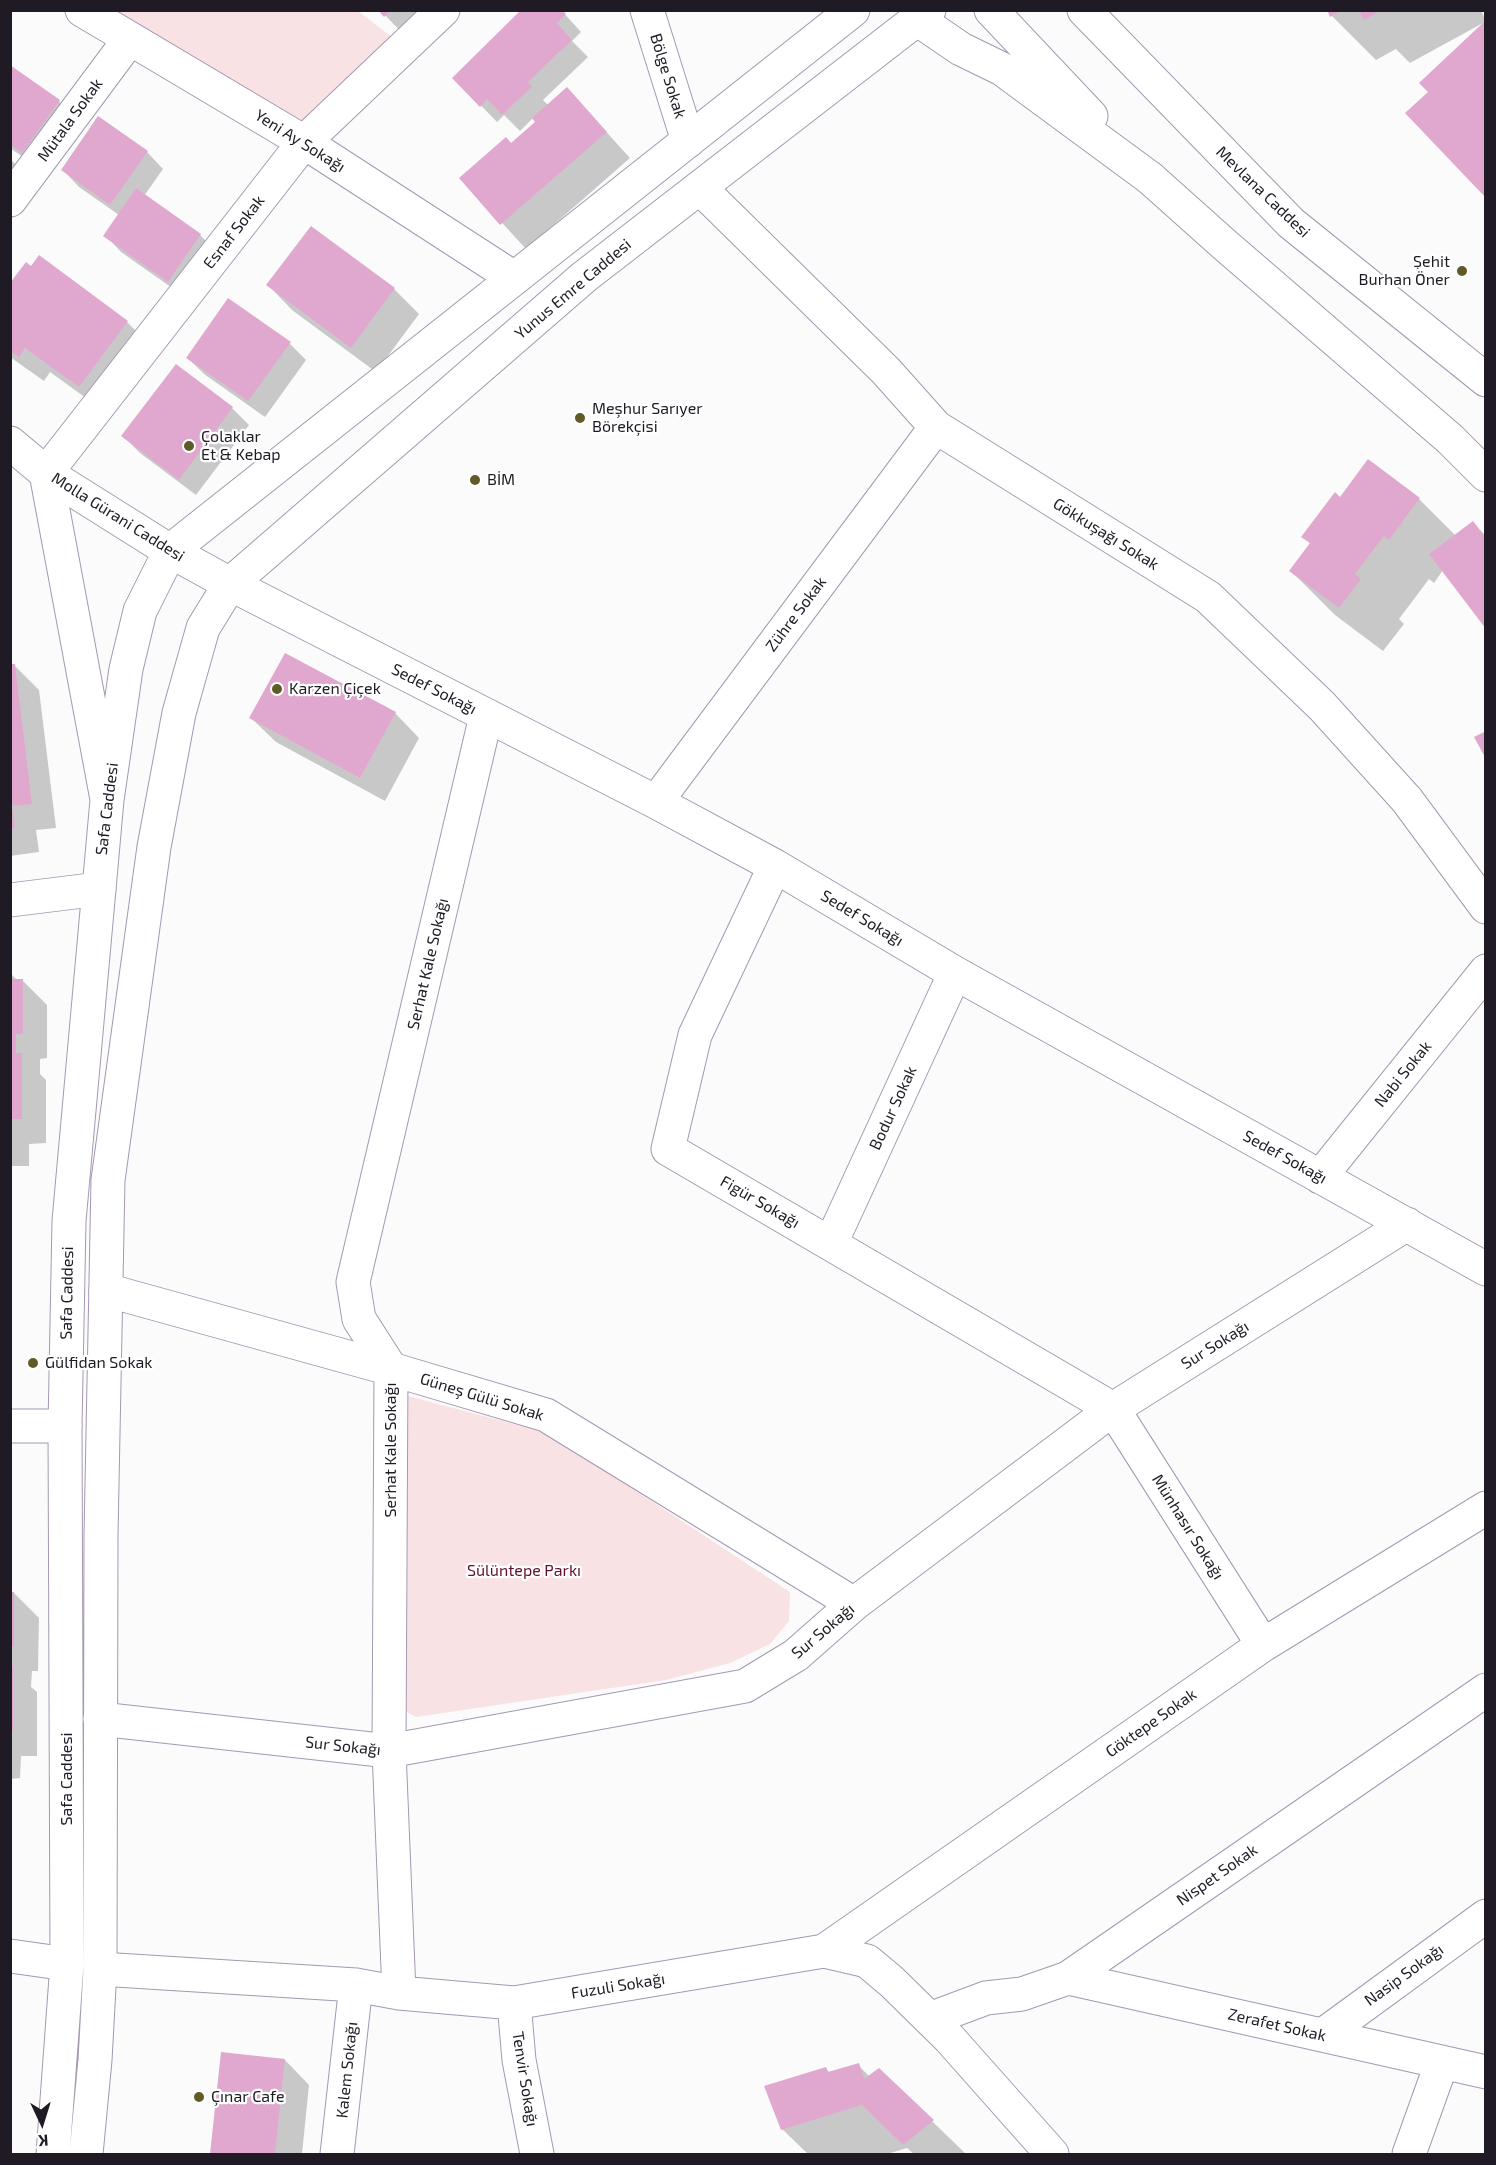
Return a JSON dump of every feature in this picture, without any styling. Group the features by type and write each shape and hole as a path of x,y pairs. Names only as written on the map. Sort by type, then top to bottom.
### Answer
{"street":[{"name":"Yeni Ay Sokağı","path":"82,10 304,142 514,278"},
{"name":"Esnaf Sokak","path":"46,473 304,142 443,10"},
{"name":"Bölge Sokak","path":"647,10 688,141"},
{"path":"170,551 853,10"},
{"path":"990,10 1150,178 1450,439 1485,475"},
{"name":"Mevlana Caddesi","path":"1084,10 1291,223 1485,380"},
{"path":"923,15 961,50 1002,69 1150,178"},
{"name":"Yunus Emre Caddesi","path":"230,584 584,277 923,15"},
{"name":"Mütala Sokak","path":"10,200 129,40"},
{"name":"Gökkuşağı Sokak","path":"700,188 886,371 936,427 1208,597 1322,706 1407,800 1485,907"},
{"name":"Zühre Sokak","path":"656,801 936,427"},
{"name":"Molla Gürani Caddesi","path":"10,443 46,473 170,551 230,584"},
{"path":"46,473 107,800"},
{"name":"Safa Caddesi","path":"53,2154 67,1964 65,1426 69,1221 107,800 126,669 140,611 170,551"},
{"name":"Sedef Sokağı","path":"230,584 656,801 775,866 956,973 1485,1269"},
{"name":"Safa Caddesi","path":"86,2154 95,2060 100,1969 100,1719 108,1180 154,847 179,713 203,628 230,584"},
{"name":"Serhat Kale Sokağı","path":"399,1993 388,1751 392,1369 359,1319 353,1282 486,716"},
{"name":"Figür Sokağı","path":"775,866 695,1035 668,1149 1113,1409"},
{"path":"10,900 99,889"},
{"name":"Nabi Sokak","path":"1320,1177 1485,971"},
{"name":"Bodur Sokak","path":"831,1243 956,973"},
{"name":"Sur Sokağı","path":"100,1719 388,1751 745,1686 796,1655 854,1604 1113,1409 1407,1224"},
{"name":"Güneş Gülü Sokak","path":"106,1290 546,1414 854,1604"},
{"name":"Münhasır Sokağı","path":"1113,1409 1263,1645"},
{"path":"10,1426 65,1426"},
{"name":"Göktepe Sokak","path":"824,1951 1263,1645 1485,1508"},
{"name":"Nispet Sokak","path":"930,2019 986,1998 1022,1994 1068,1978 1485,1690"},
{"name":"Nasip Sokağı","path":"1323,2035 1485,1916"},
{"name":"Fuzuli Sokağı","path":"10,1956 100,1969 356,1985 399,1993 514,2003 824,1951 867,1961 892,1982 930,2019 1052,2154"},
{"name":"Zerafet Sokak","path":"1068,1978 1485,2072"},
{"name":"Kalem Sokağı","path":"337,2154 356,1985"},
{"name":"Tenvir Sokağı","path":"514,2003 519,2060 537,2154"},
{"path":"1409,2154 1442,2062"}],"green space":[{"path":"115,11 358,11 401,44 307,123 147,36"},
{"name":"Sülüntepe Parkı","path":"404,1395 548,1433 790,1592 789,1621 770,1644 730,1663 666,1680 416,1717 403,1710"}],"building":[{"path":"378,10 391,10 384,17"},
{"path":"521,10 562,10 566,14 557,23 572,40 528,82 532,87 502,115 487,99 480,107 452,78"},
{"path":"1327,10 1342,10 1330,17"},
{"path":"1359,10 1382,10 1364,20"},
{"path":"1486,20 1486,198 1405,113 1428,92 1419,83"},
{"path":"10,65 60,100 22,153 10,144"},
{"path":"567,87 607,132 500,225 459,178 506,137 511,143 535,122 532,118"},
{"path":"98,116 148,151 110,205 61,170"},
{"path":"136,188 201,234 168,282 103,236"},
{"path":"311,226 395,288 351,348 266,285"},
{"path":"39,255 128,321 79,387 25,348 19,357 10,351 10,283 26,262 31,266"},
{"path":"228,298 291,342 248,401 186,358"},
{"path":"176,364 233,407 179,480 121,436"},
{"path":"1368,459 1420,498 1389,540 1384,536 1355,574 1361,579 1339,608 1289,571 1310,543 1301,537 1335,492 1340,497"},
{"path":"1473,521 1486,538 1486,629 1429,554"},
{"path":"285,653 396,712 360,778 249,718"},
{"path":"10,664 15,664 32,804 12,806 15,828 10,829"},
{"path":"1486,731 1486,759 1474,737"},
{"path":"10,979 23,979 23,1034 16,1034 16,1053 22,1053 22,1119 10,1119"},
{"path":"10,1592 14,1592 14,1647 10,1647"},
{"path":"10,1666 13,1666 13,1732 10,1732"},
{"path":"221,2052 285,2059 275,2154 210,2154"},
{"path":"859,2063 864,2079 879,2068 934,2120 903,2145 862,2105 781,2130 764,2086 826,2067 828,2072"}],"place":[{"name":"Şehit Burhan Öner","path":"1462,271"},
{"name":"Meşhur Sarıyer Börekçisi","path":"580,418"},
{"name":"Çolaklar Et & Kebap","path":"189,446"},
{"name":"BİM","path":"475,480"},
{"name":"Karzen Çiçek","path":"277,689"},
{"name":"Gülfidan Sokak","path":"33,1363"},
{"name":"Çınar Cafe","path":"199,2097"}]}
